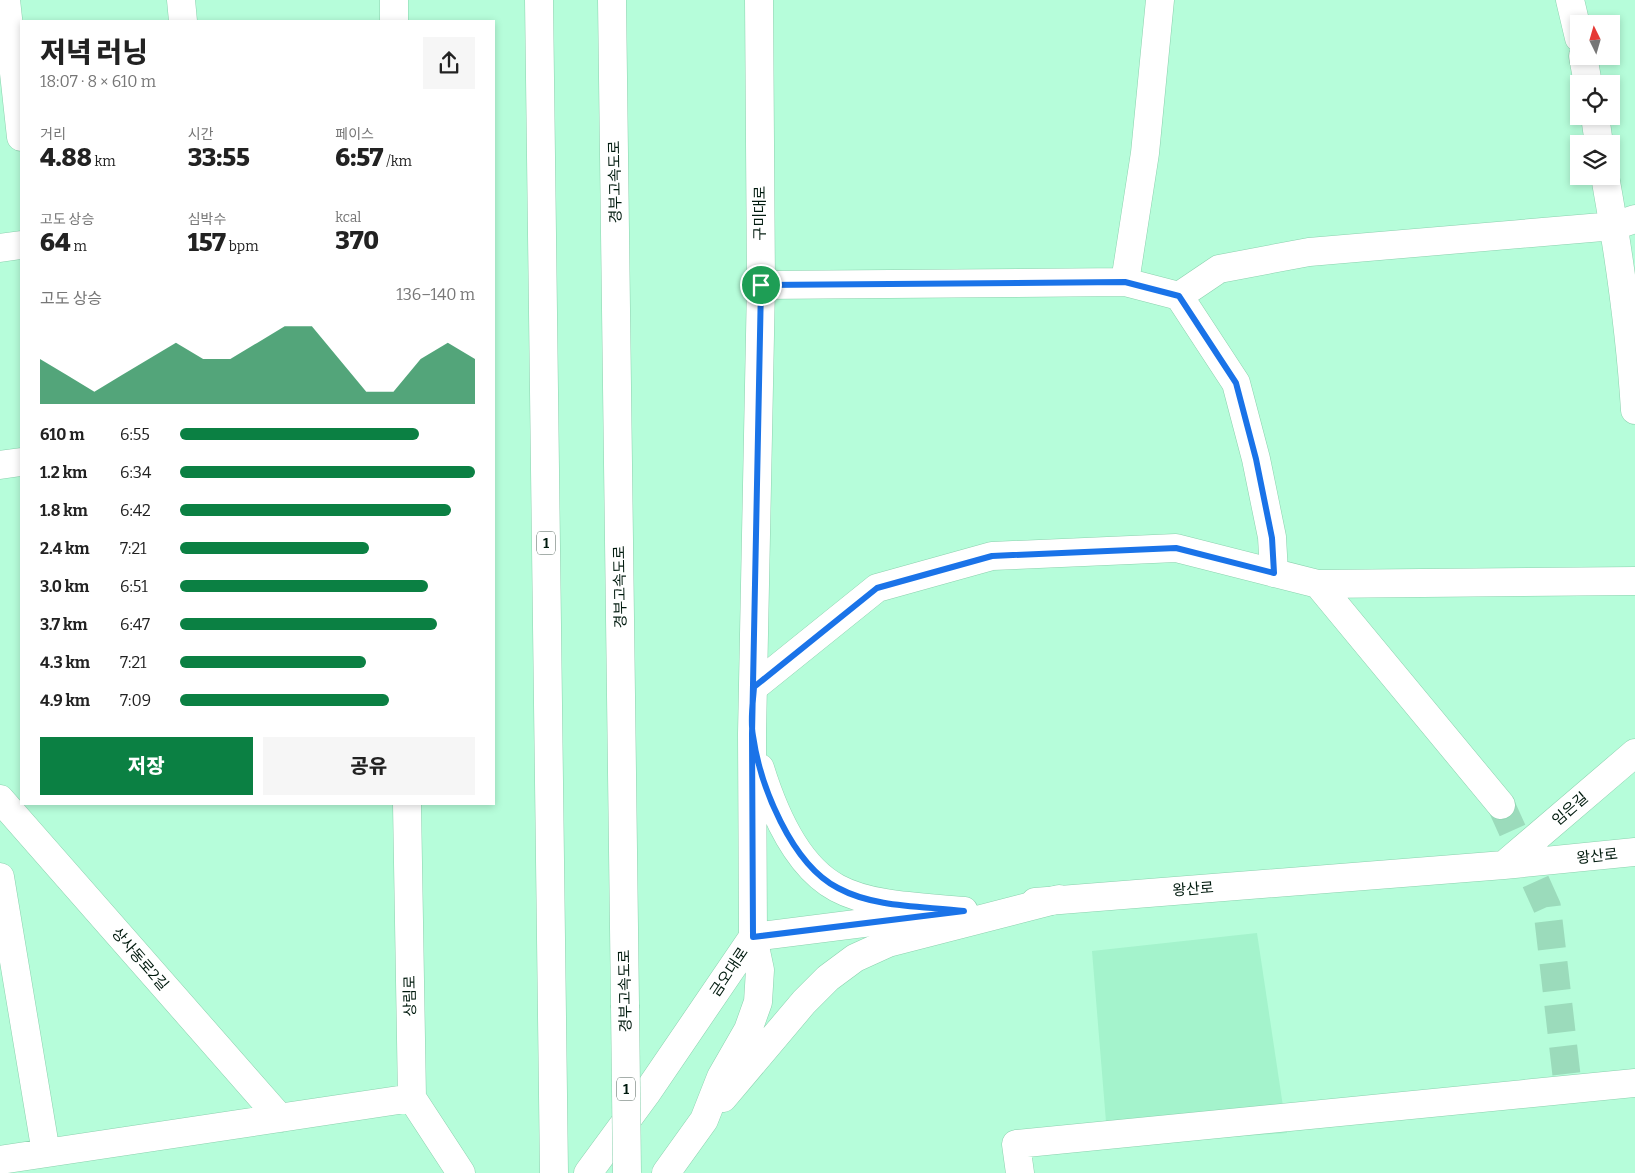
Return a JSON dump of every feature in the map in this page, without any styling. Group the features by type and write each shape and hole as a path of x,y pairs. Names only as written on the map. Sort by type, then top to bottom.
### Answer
{"main road":[{"path":"6,0 20,127"},
{"path":"181,0 183,20"},
{"path":"394,0 394,20"},
{"name":"1","path":"539,0 554,1173"},
{"name":"경부고속도로","path":"612,0 627,1173"},
{"name":"구미대로","path":"753,937 752,734 761,285 759,0"},
{"path":"1125,282 1145,153 1160,0"},
{"path":"1570,0 1574,15"},
{"path":"1609,185 1624,222 1635,410"},
{"path":"1179,296 1219,270 1309,252 1624,222"},
{"path":"0,248 20,245"},
{"path":"761,285 1125,282 1179,296 1236,383 1256,459 1272,538 1274,573"},
{"path":"0,465 20,462"},
{"path":"754,687 877,588 992,556 1176,548 1318,584 1635,581"},
{"path":"1318,584 1500,805"},
{"path":"752,734 759,767 777,815 796,847 824,879 837,888 857,896 888,903 964,911"},
{"name":"임은길","path":"1504,865 1635,753"},
{"name":"상사동로2길","path":"0,799 280,1118"},
{"name":"상림로","path":"407,805 412,1098"},
{"name":"왕산로","path":"753,937 1059,899 1504,865 1635,852"},
{"path":"0,878 46,1153"},
{"path":"704,1120 804,1002 828,978 855,958 888,943 1059,899"},
{"name":"금오대로","path":"666,1173 704,1120 721,1077 748,1030 758,1002 760,970 753,937"},
{"name":"금오대로","path":"588,1173 646,1094 753,937"},
{"path":"1020,1173 1016,1144 1635,1082"},
{"path":"0,1160 412,1098 461,1173"}],"shaded area":[{"path":"1257,933 1287,1133 1108,1146 1092,951"}],"tunnel":[{"path":"1501,805 1547,907 1568,1088"}],"route":[{"path":"761,285 752,734 753,937 964,911 888,903 857,896 837,888 824,879 796,847 786,832 766,788 759,767 752,734 754,687 877,588 992,556 1176,548 1274,573 1272,538 1256,459 1236,383 1179,296 1125,282 761,285"}]}
